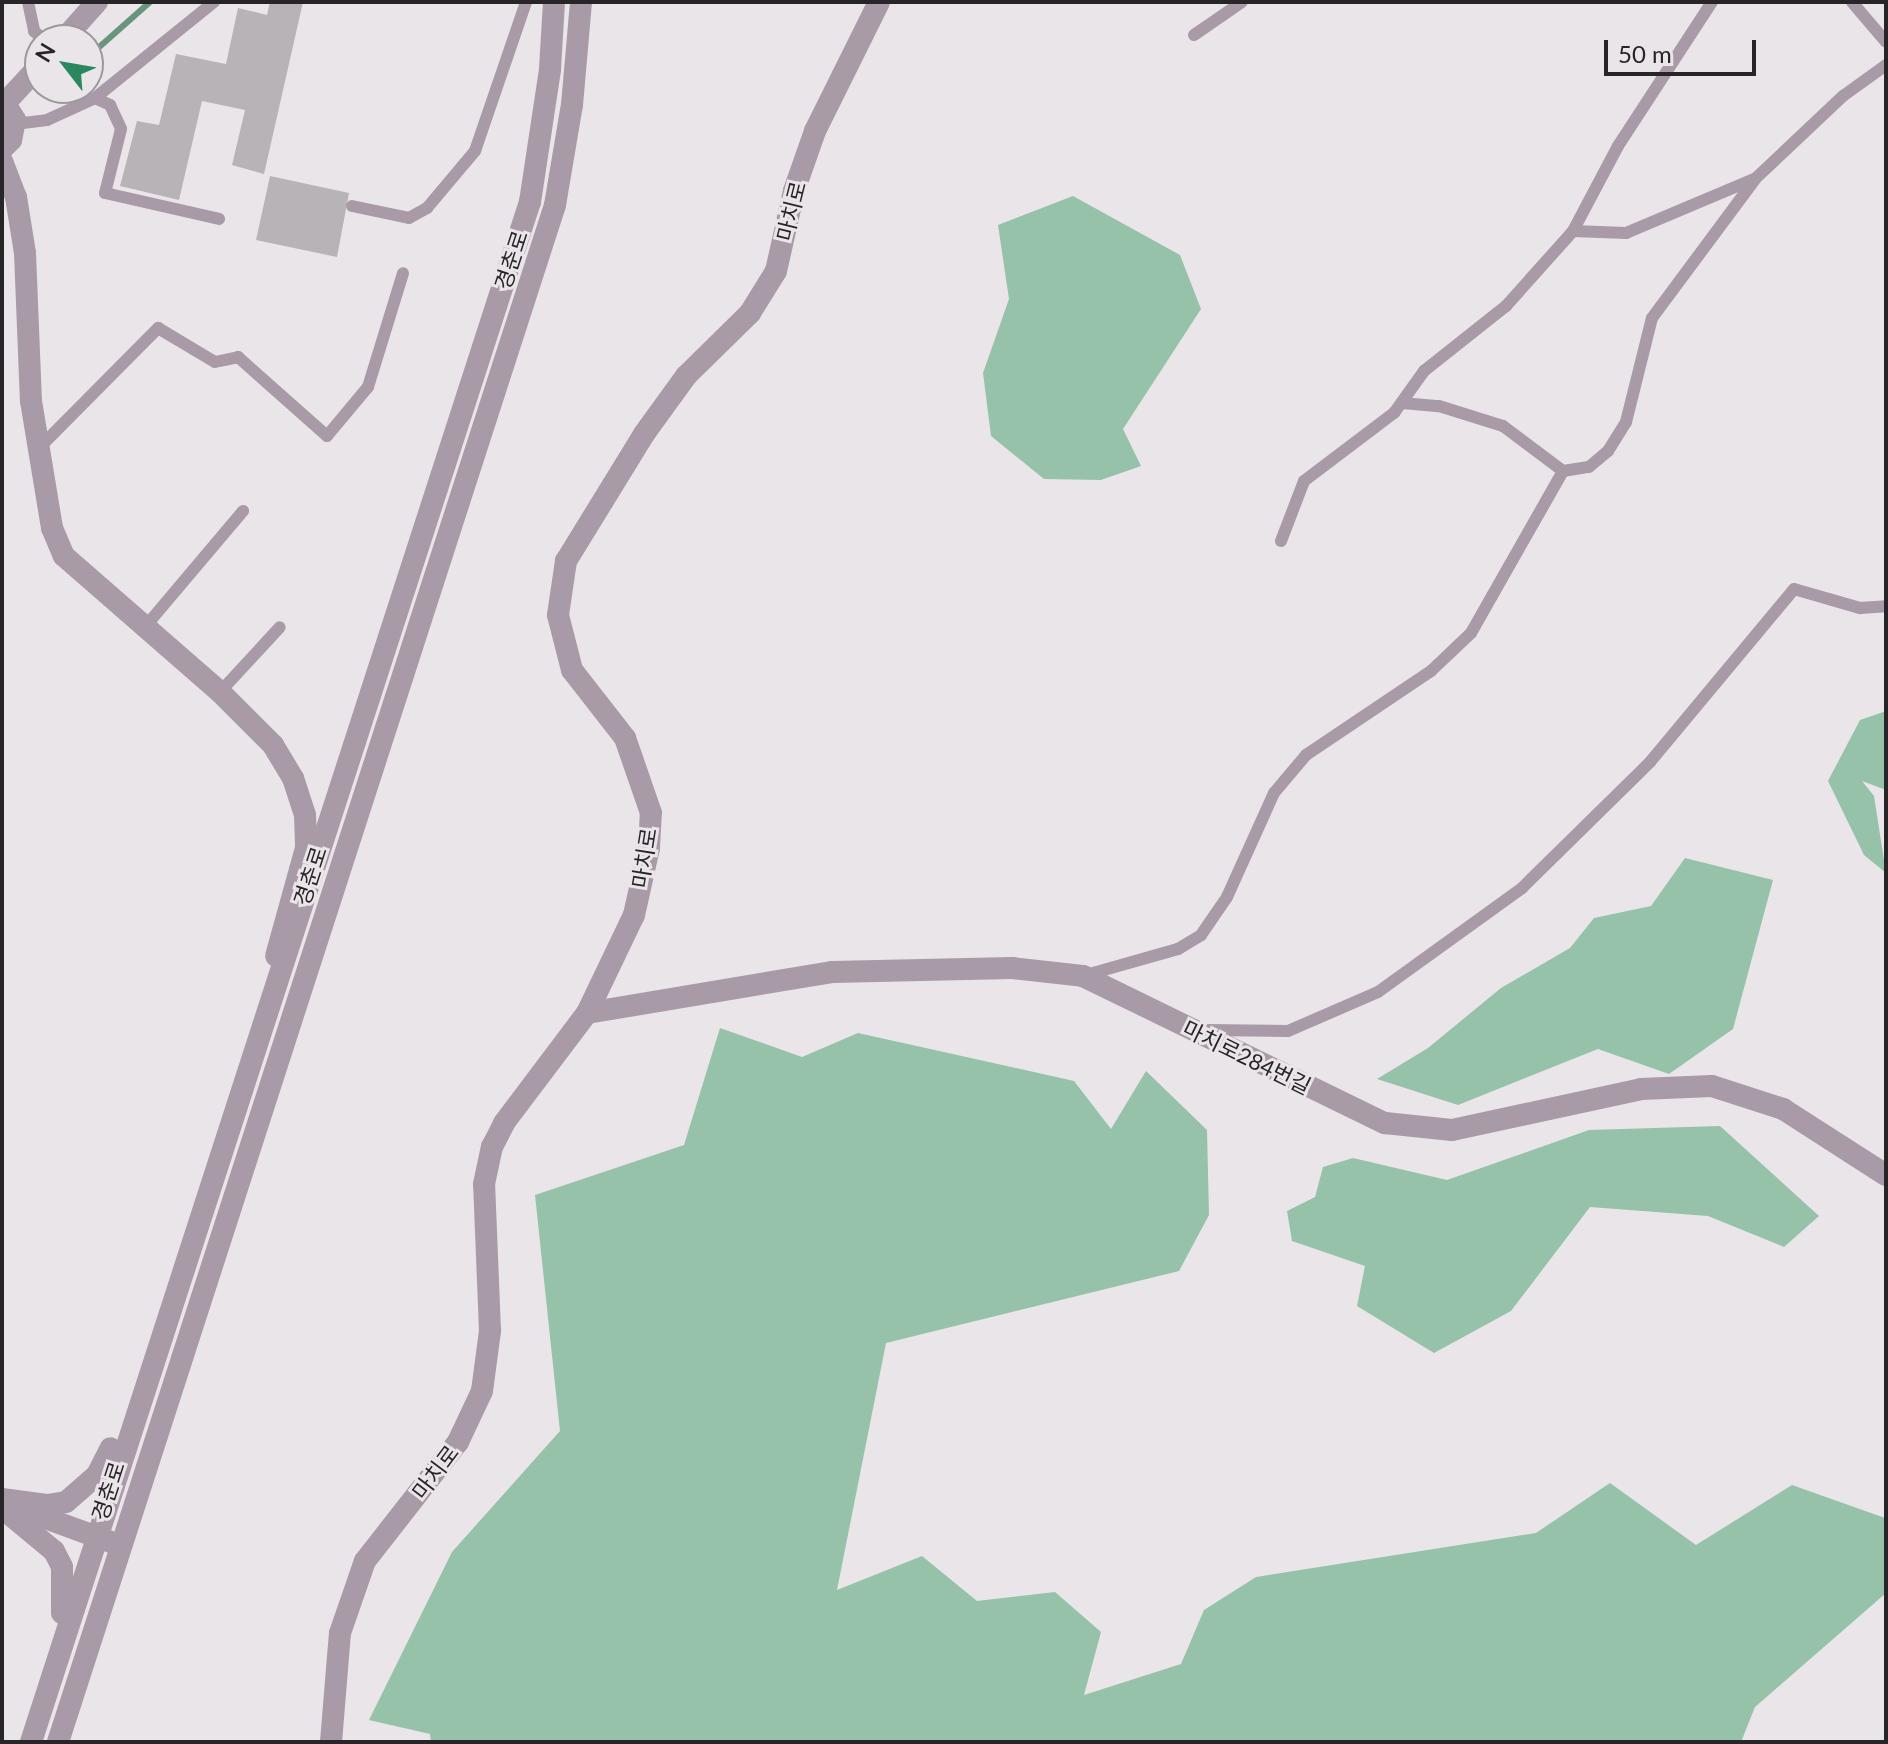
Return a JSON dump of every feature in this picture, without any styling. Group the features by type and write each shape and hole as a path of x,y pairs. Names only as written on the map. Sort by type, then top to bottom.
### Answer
{"street":[{"path":"77,24 97,2"},
{"name":"경춘로","path":"31,1742 94,1536 530,202 550,69 554,2"},
{"name":"경춘로","path":"58,1742 119,1545 555,205 572,105 581,2"},
{"name":"마치로","path":"331,1742 340,1633 365,1561 431,1480 474,1415 489,1365 484,1184 492,1147 587,1013 634,915 651,813 625,738 572,670 558,615 566,561 652,422 686,376 750,313 776,271 794,191 815,131 879,2"},
{"path":"2,149 15,124 4,100 24,81"},
{"path":"2,161 16,197 25,253 31,401 52,528 64,556 220,692 273,745 305,815 306,848 250,1061"},
{"name":"마치로284번길","path":"587,1013 832,972 1012,968 1083,976 1385,1123 1452,1130 1641,1089 1712,1086 1783,1109 1886,1175"},
{"path":"2,1503 47,1505 81,1492 97,1475 144,1383"},
{"path":"2,1503 119,1545"},
{"path":"2,1503 54,1551 62,1567 60,1645"}],"lane":[{"path":"28,2 33,24"},
{"path":"104,91 214,2"},
{"path":"352,206 409,218 427,208 475,151 526,2"},
{"path":"1194,35 1242,2"},
{"path":"1281,541 1304,481 1402,403 1424,371 1506,306 1573,231 1618,146 1712,2"},
{"path":"1852,2 1886,42"},
{"path":"1402,403 1439,406 1503,426 1563,471 1589,467 1608,451 1626,422 1652,318 1756,178 1843,96 1886,65"},
{"path":"104,102 110,105 121,129 105,193 219,219"},
{"path":"15,124 47,120 82,104"},
{"path":"1573,231 1626,233 1756,178"},
{"path":"40,447 158,328 215,362 238,357 327,436 368,387 403,273"},
{"path":"1083,976 1178,949 1201,935 1227,897 1274,793 1306,755 1431,671 1471,633 1563,471"},
{"path":"145,627 243,511"},
{"path":"1192,1030 1288,1031 1378,992 1522,888 1650,762 1794,589 1860,608 1886,606"},
{"path":"220,692 280,627"}],"green space":[{"path":"1073,196 1180,255 1201,309 1123,429 1141,466 1101,480 1044,479 991,436 983,373 1009,299 998,225"},
{"path":"1886,711 1886,790 1862,781 1874,796 1886,873 1864,855 1828,781 1860,720"},
{"path":"1685,858 1773,880 1733,1029 1669,1074 1598,1049 1458,1105 1377,1079 1428,1048 1501,988 1570,948 1594,918 1651,906"},
{"path":"720,1028 802,1057 858,1033 1074,1081 1111,1129 1146,1071 1207,1130 1209,1215 1179,1271 886,1343 837,1590 922,1556 977,1601 1055,1592 1101,1632 1084,1695 1181,1664 1204,1610 1256,1577 1536,1533 1610,1483 1696,1545 1792,1485 1885,1518 1886,1593 1755,1707 1741,1742 431,1742 430,1734 369,1720 452,1552 560,1431 535,1195 684,1145"},
{"path":"1720,1126 1819,1216 1784,1247 1708,1216 1590,1207 1511,1311 1434,1353 1357,1306 1365,1266 1292,1241 1287,1211 1315,1197 1323,1167 1353,1158 1447,1180 1589,1130"}],"building":[{"path":"270,2 303,2 264,174 232,165 245,110 202,101 179,200 120,186 137,121 159,125 176,54 226,64 238,8 267,15"},
{"path":"270,176 349,193 337,257 256,240"}],"waterway":[{"path":"104,43 150,2"}]}
